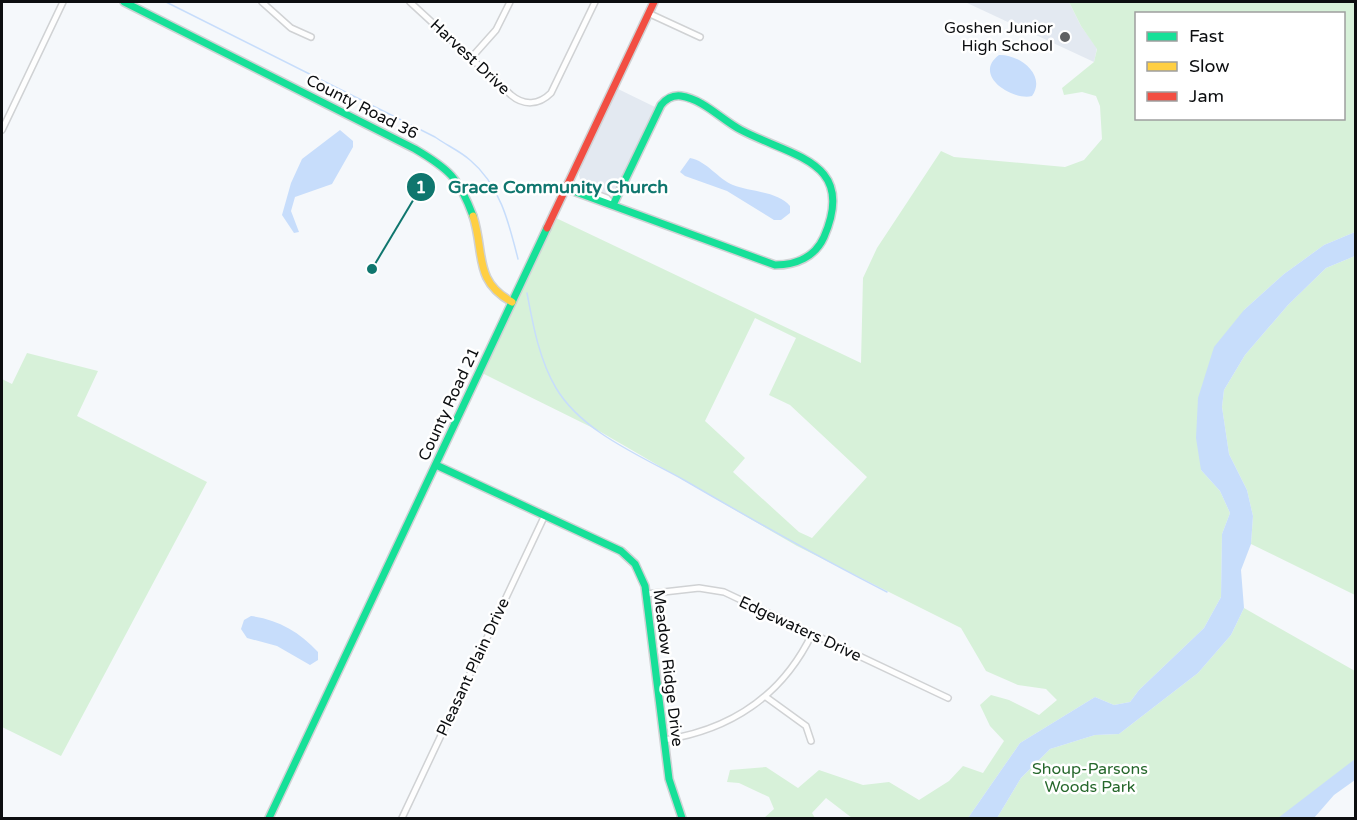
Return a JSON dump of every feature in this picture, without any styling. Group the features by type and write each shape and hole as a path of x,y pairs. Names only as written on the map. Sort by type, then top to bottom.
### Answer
{"street":[{"path":"2,130 63,2"},
{"name":"County Road 36","path":"124,2 415,149 445,167 455,178 471,206 486,279 497,294 512,302"},
{"path":"262,2 291,28 311,38"},
{"name":"Harvest Drive","path":"412,2 516,99 536,103 551,93 595,2"},
{"path":"471,58 496,30 510,2"},
{"name":"County Road 21","path":"269,819 654,2"},
{"path":"648,13 700,37"},
{"path":"567,186 614,205 766,264 783,266 802,260 822,241 835,211 834,192 827,175 808,159 745,132 690,99 679,96 668,99 657,111 614,205"},
{"name":"Meadow Ridge Drive","path":"436,465 621,551 635,564 646,594 672,795 682,819"},
{"name":"Pleasant Plain Drive","path":"402,819 545,515"},
{"name":"Edgewaters Drive","path":"646,594 712,588 948,698"},
{"path":"664,740 691,736 724,724 766,697 791,670 812,634"},
{"path":"766,697 806,726 812,741"}],"shaded area":[{"name":"Goshen Junior High School","path":"965,2 1069,2 1081,26 1097,48 1094,62"},
{"path":"616,88 655,107 613,196 582,185 579,175 584,156"}],"green space":[{"path":"1069,2 1355,2 1355,232 1324,245 1284,274 1244,310 1201,470 1220,491 1230,513 1222,534 1221,597 1204,628 1139,690 1130,702 1114,705 1095,697 1020,743 968,818 852,818 826,798 812,813 815,818 764,818 774,809 769,797 739,783 727,782 730,770 766,767 798,788 819,770 863,785 889,782 919,800 949,781 963,766 983,773 1004,741 990,726 980,705 991,695 1009,700 1039,715 1057,700 1046,689 1018,685 986,671 961,628 797,546 599,431 482,373 556,218 861,363 863,278 877,248 941,151 954,157 1065,167 1084,160 1102,139 1100,106 1096,96 1082,92 1064,95 1062,88 1094,62 1097,49 1081,26","holes":["755,318 796,338 769,395 790,405 867,477 812,538 799,532 733,472 745,458 705,421"]},
{"path":"1355,256 1355,595 1251,544 1253,516 1247,490 1229,454 1222,407 1224,390 1245,355 1288,305 1326,268"},
{"path":"27,353 98,371 77,416 207,482 61,756 2,727 2,379 12,384"},
{"name":"Shoup-Parsons Woods Park","path":"1244,608 1355,671 1355,778 1298,818 997,818 1021,778 1050,749 1095,735 1119,734 1198,673 1231,635"}],"water":[{"path":"999,55 1015,58 1029,67 1036,81 1036,88 1032,96 1015,95 998,85 992,78 990,71 992,63"},
{"path":"340,130 353,141 353,147 332,184 295,197 291,211 299,232 294,233 282,215 291,183 302,159"},
{"path":"690,158 702,163 733,185 778,197 790,206 790,213 781,220 774,220 727,191 685,176 680,172"},
{"path":"1355,232 1355,256 1326,268 1288,305 1245,355 1224,390 1222,407 1229,454 1247,490 1253,516 1251,544 1241,570 1244,608 1231,635 1198,673 1119,734 1095,735 1050,749 1021,778 997,818 968,818 1020,743 1095,697 1114,705 1130,702 1139,690 1204,628 1221,597 1222,534 1230,513 1220,491 1201,470 1196,438 1198,398 1214,347 1244,310 1284,274 1324,245"},
{"path":"251,616 279,623 304,638 318,652 318,660 310,665 277,646 247,638 241,629 244,620"},
{"path":"1355,759 1355,780 1334,795 1314,818 1278,818"}],"waterway":[{"path":"166,2 435,137 466,157 480,170 496,193 507,218 518,259"},
{"path":"527,293 534,329 550,377 567,404 581,418 631,452 887,592"}],"traffic: fast":[{"path":"124,2 427,156 452,176 463,192 473,216"},
{"path":"565,188 775,265 797,261 816,250 824,237 832,212 832,192 826,177 814,165 741,130 705,105 678,96 670,98 661,105 613,205"},
{"path":"269,818 547,228"},
{"path":"436,465 621,551 635,564 645,586 669,779 682,818"}],"traffic: slow":[{"path":"473,216 486,275 491,285 512,302"}],"traffic: jam":[{"path":"547,228 654,2"}],"place":[{"name":"Goshen Junior High School","path":"1065,37"},
{"name":"Grace Community Church","path":"372,269"}]}
